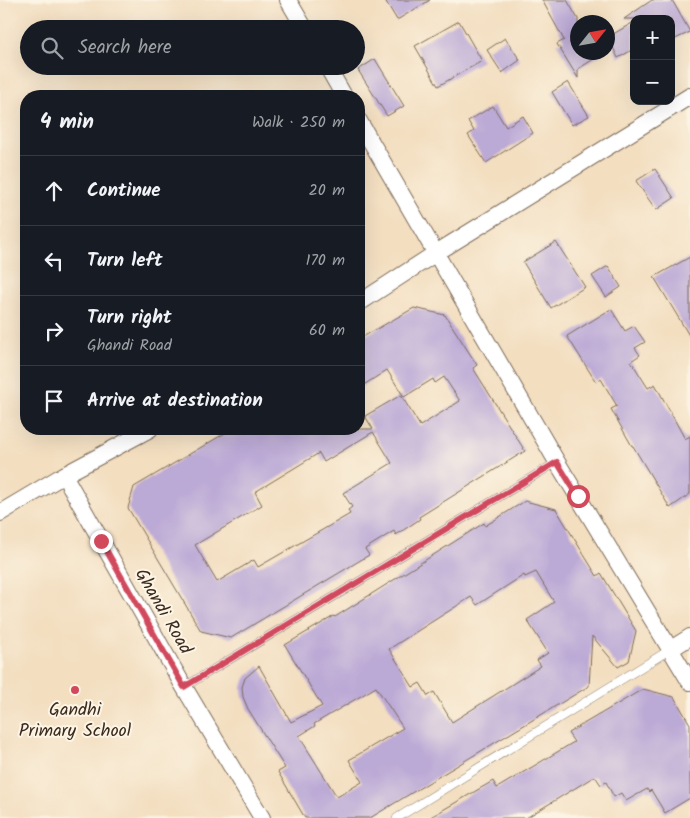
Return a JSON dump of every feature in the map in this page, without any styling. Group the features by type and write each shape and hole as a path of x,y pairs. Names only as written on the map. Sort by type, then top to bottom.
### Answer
{"street":[{"path":"288,0 300,20"},
{"path":"332,75 341,90"},
{"path":"365,299 690,96"},
{"path":"365,131 557,462 690,682"},
{"path":"0,513 64,475 139,435"},
{"name":"Ghandi Road","path":"64,475 184,687 262,818"},
{"path":"671,649 690,637"}],"lane":[{"path":"184,687 557,462"},
{"path":"396,818 671,649"}],"building":[{"path":"385,0 430,0 397,20"},
{"path":"542,0 567,0 576,15 570,15 570,60 592,60 578,69 578,78 557,44 564,40"},
{"path":"652,0 672,0 690,32 675,39 675,15 630,15 630,19 624,19"},
{"path":"459,21 482,61 438,86 415,46"},
{"path":"630,24 630,51 618,58 615,52 615,33"},
{"path":"505,38 520,60 502,73 487,50"},
{"path":"375,59 404,106 387,116 361,75 365,75 365,65"},
{"path":"568,82 589,116 572,125 552,92"},
{"path":"493,106 506,127 523,116 533,133 486,163 468,135 474,131 468,121"},
{"path":"655,169 674,198 656,210 636,181"},
{"path":"556,242 585,287 551,308 523,262"},
{"path":"690,257 690,337 654,277"},
{"path":"608,266 621,287 606,297 592,276"},
{"path":"414,308 445,315 477,365 473,368 525,451 419,517 420,519 396,535 394,531 365,549 369,555 231,638 201,631 128,508 134,487 222,435 365,435 365,429 373,429 365,416 401,395 420,426 460,401 444,377 435,383 433,379 404,397 387,370 365,384 365,336","holes":["373,432 392,463 343,493 352,507 348,510 350,514 258,567 254,560 217,582 195,545 262,505 255,492 319,453 324,462"]},
{"path":"611,309 625,331 634,326 645,342 635,348 640,355 631,361 648,388 655,384 685,439 690,436 690,494 670,508 611,409 617,406 601,379 596,382 567,336"},
{"path":"525,501 556,509 597,576 601,573 636,631 629,661 618,667 592,636 589,686 370,818 305,818 278,772 285,768 248,709 243,697 242,687 245,678 259,666 291,722 322,706 285,645 335,617 484,523 485,526","holes":["536,572 554,602 527,620 548,653 537,660 541,666 452,722 434,692 428,696 420,683 413,687 389,649 471,597 477,605 524,575 525,577","376,687 403,728 349,760 362,782 337,797 299,736 315,726 314,724"]},
{"path":"643,689 674,697 690,724 690,798 665,813 651,790 649,792 647,789 626,801 621,793 614,797 606,782 601,785 595,776 526,818 429,818 493,781 497,788 574,742 568,733"}],"place":[{"name":"Gandhi Primary School","path":"75,690"}],"route":[{"path":"101,541 184,687 557,462 578,496"}]}
